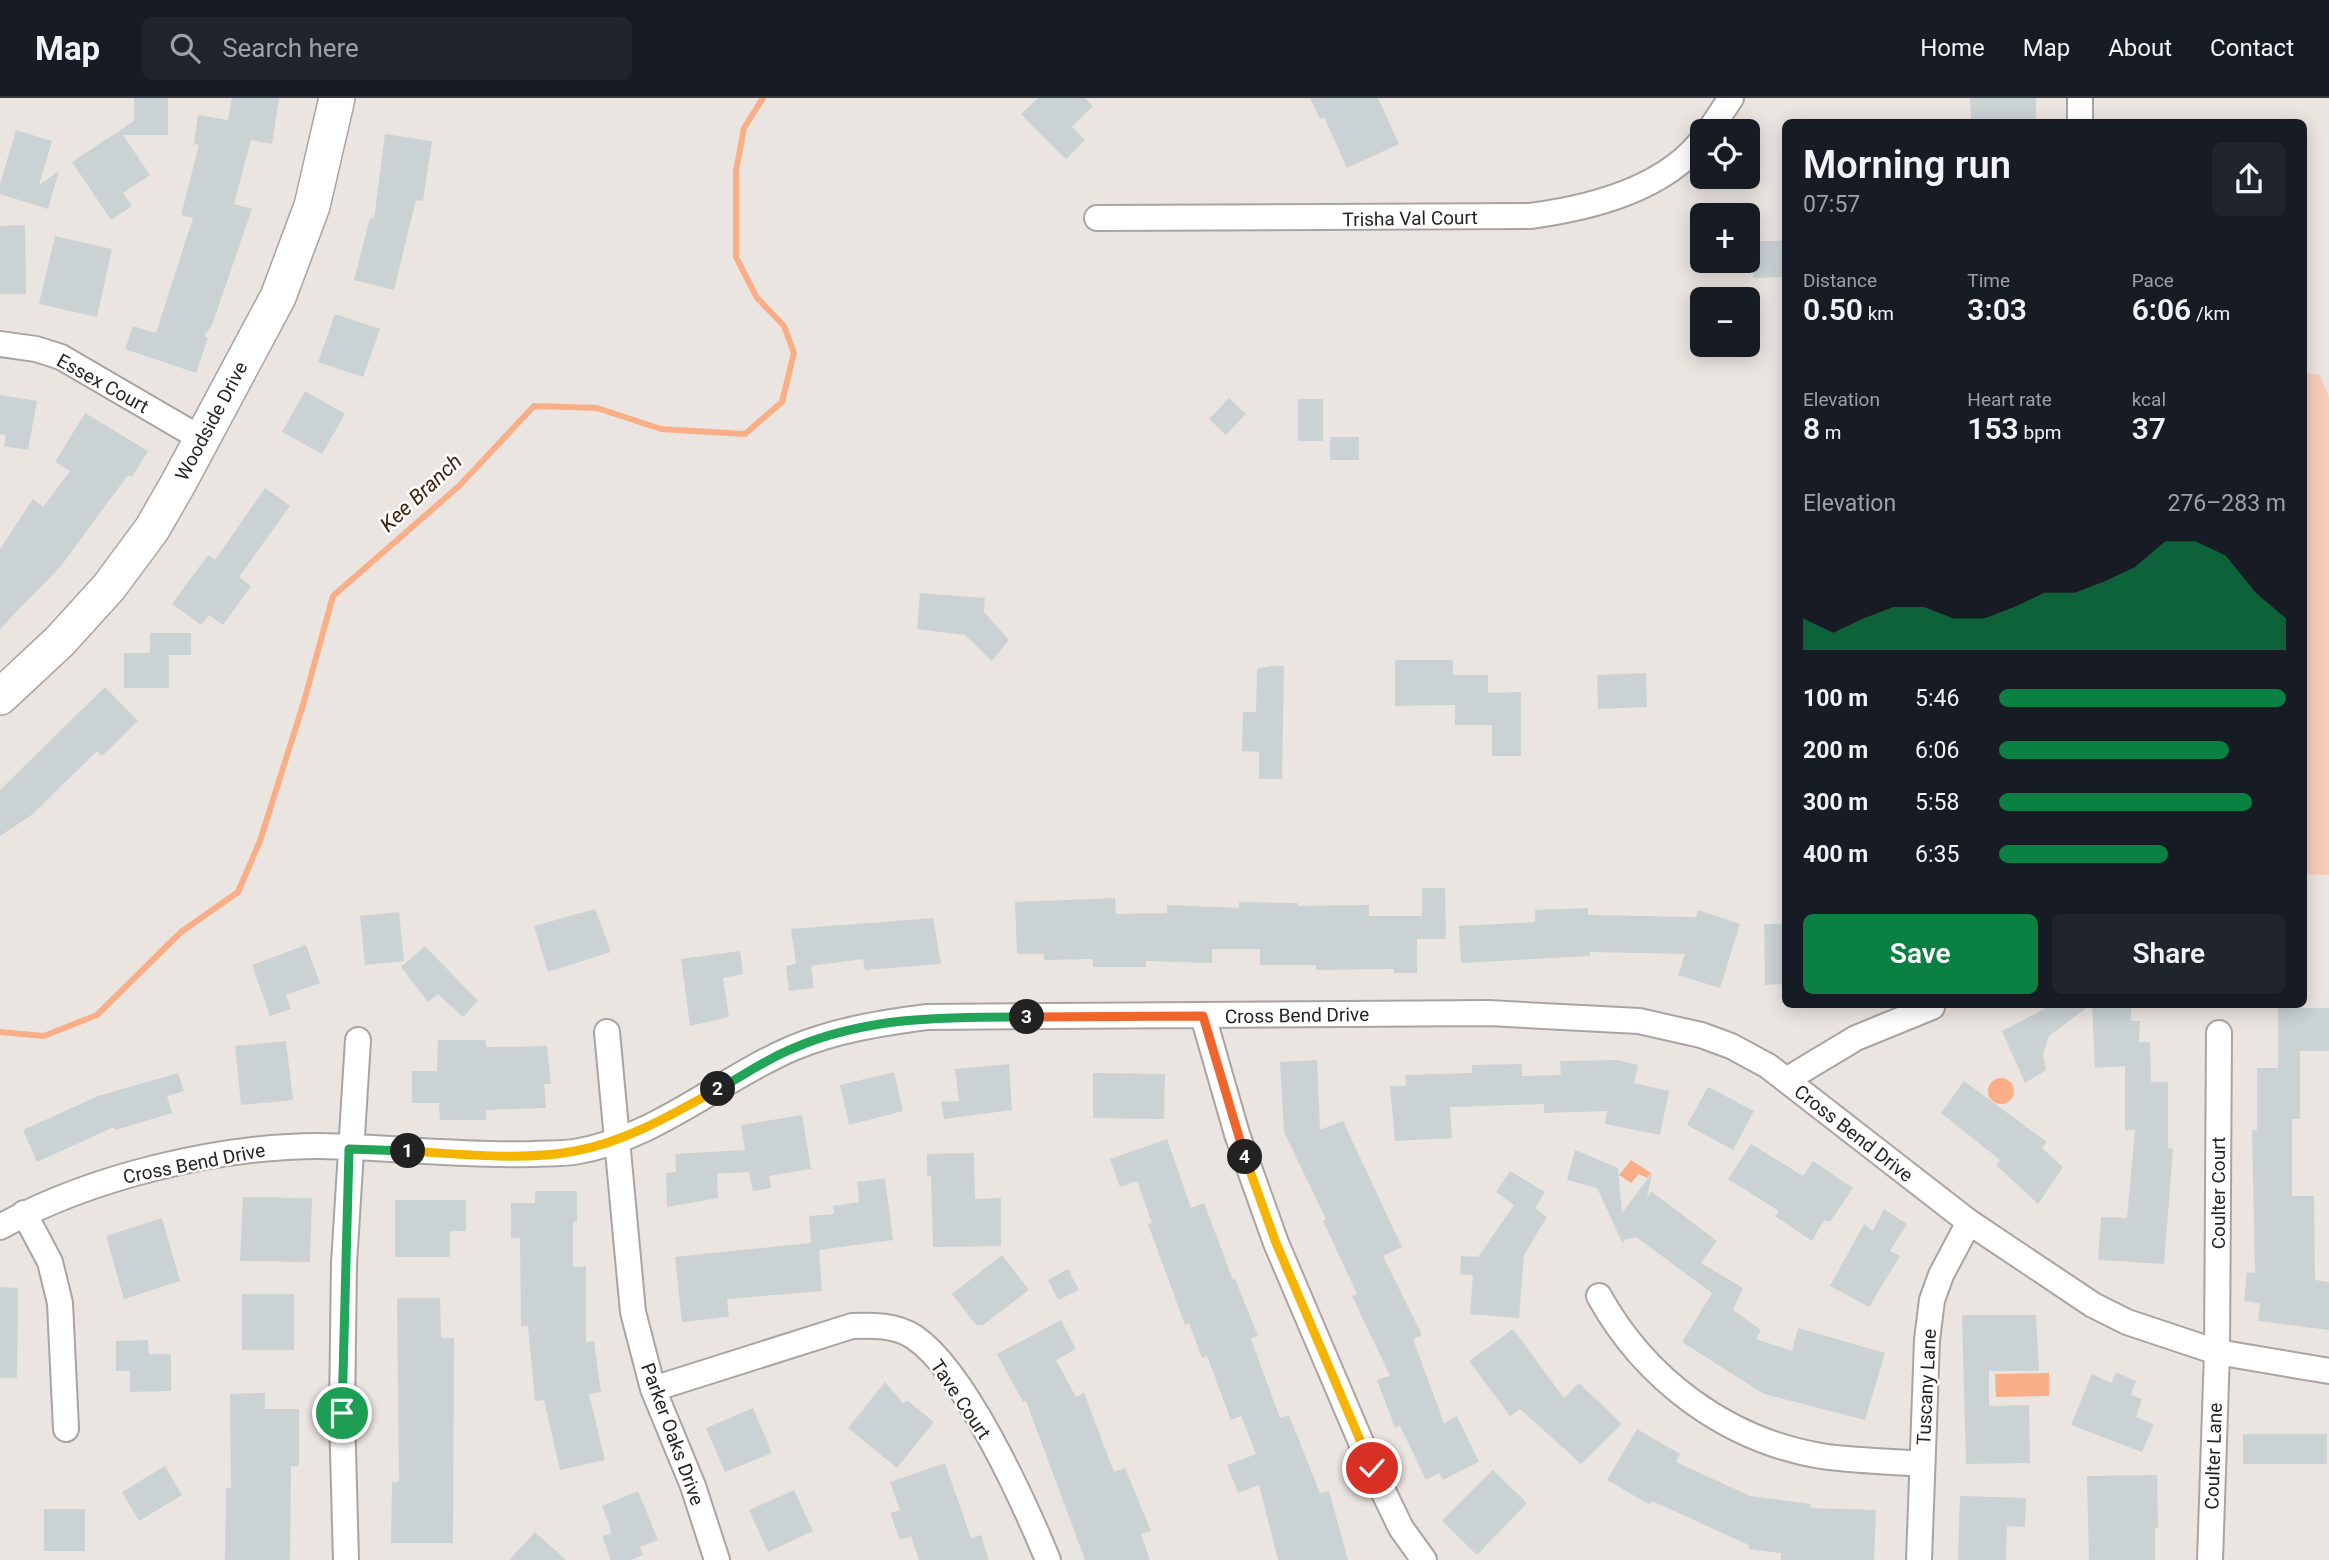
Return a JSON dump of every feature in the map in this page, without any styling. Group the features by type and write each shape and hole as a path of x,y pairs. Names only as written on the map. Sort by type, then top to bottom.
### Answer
{"street":[{"name":"Woodside Drive","path":"0,697 60,641 110,587 152,529 278,297 312,206 337,98"},
{"path":"1717,119 1731,98"},
{"path":"2080,98 2080,119"},
{"name":"Trisha Val Court","path":"1097,218 1530,216 1565,211 1621,194 1659,177 1690,154"},
{"name":"Essex Court","path":"0,344 36,349 61,357 200,438"},
{"path":"1786,1080 1856,1038 1930,1008"},
{"name":"Cross Bend Drive","path":"0,1227 24,1213 124,1175 261,1148 492,1155 574,1152 619,1139 687,1106 793,1048 862,1026 926,1017 1488,1013 1639,1021 1701,1035 1731,1046 1786,1080 1969,1222 2093,1306 2127,1322 2217,1352 2329,1371"},
{"path":"1203,1016 1237,1134 1276,1243 1372,1468 1402,1528 1424,1560"},
{"name":"Parker Oaks Drive","path":"607,1032 633,1312 653,1389 693,1486 717,1560"},
{"name":"Coulter Court","path":"2217,1352 2218,1033"},
{"path":"346,1560 342,1413 349,1149 358,1040"},
{"path":"24,1213 50,1262 60,1303 66,1429"},
{"name":"Tuscany Lane","path":"1919,1560 1927,1340 1932,1300 1941,1275 1969,1222"},
{"path":"1599,1296 1616,1327 1639,1354 1701,1410 1729,1427 1820,1456 1922,1464"},
{"name":"Tave Court","path":"653,1389 852,1326 880,1325 914,1337 943,1367 975,1412 1028,1511 1048,1560"},
{"name":"Coulter Lane","path":"2210,1560 2217,1352"}],"shaded area":[{"path":"2307,373 2320,375 2329,397 2329,875 2307,874"},
{"path":"2001,1078 2010,1082 2014,1091 2010,1100 2001,1104 1992,1100 1988,1091 1992,1082"},
{"path":"1631,1160 1651,1173 1647,1178 1639,1174 1631,1183 1619,1175"},
{"path":"2049,1373 2049,1396 1996,1397 1995,1374"}],"building":[{"path":"134,98 168,98 168,135 123,135 150,175 123,193 132,206 111,220 72,162 134,121"},
{"path":"232,98 279,98 272,144 251,140 234,204 252,209 212,325 204,336 208,338 196,373 125,349 133,326 156,333 193,218 181,215 199,145 194,144 198,115 228,120"},
{"path":"1038,98 1085,98 1093,106 1072,127 1085,140 1066,159 1021,114"},
{"path":"1310,98 1378,98 1399,144 1347,168 1324,117 1320,119"},
{"path":"1970,98 2036,98 2036,119 1971,119"},
{"path":"16,130 52,141 39,185 59,171 48,209 0,194 0,184"},
{"path":"385,134 432,141 423,201 416,200 394,290 354,280 370,218 374,219"},
{"path":"25,225 26,294 0,294 0,226"},
{"path":"55,236 112,249 97,317 39,304"},
{"path":"1760,241 1782,241 1782,277 1753,278 1753,273 1760,273"},
{"path":"335,314 380,329 363,377 318,362"},
{"path":"305,391 345,414 322,454 282,432"},
{"path":"0,395 37,401 28,450 4,446 6,435 0,434"},
{"path":"1229,398 1246,414 1226,435 1209,419"},
{"path":"1298,399 1323,399 1323,441 1298,441"},
{"path":"85,413 148,451 132,477 128,475 61,566 0,629 0,549 33,499 43,507 70,471 55,462"},
{"path":"1330,437 1359,437 1359,460 1330,460"},
{"path":"265,488 290,506 239,577 251,586 223,625 209,615 201,625 172,604 208,555 215,560"},
{"path":"920,593 985,598 984,612 1009,640 992,661 965,635 917,629"},
{"path":"150,633 191,633 191,655 169,655 169,688 124,688 124,653 150,653"},
{"path":"1395,660 1453,660 1453,675 1488,675 1488,693 1521,692 1521,756 1492,756 1492,725 1455,725 1455,705 1395,706"},
{"path":"1284,666 1282,779 1259,779 1259,752 1242,751 1243,712 1256,712 1257,669"},
{"path":"1646,673 1647,707 1598,709 1597,675"},
{"path":"105,687 138,721 102,756 97,751 33,814 0,836 0,790"},
{"path":"1422,888 1445,888 1446,939 1417,939 1417,973 1394,973 1394,969 1316,970 1316,965 1260,965 1260,949 1212,949 1212,963 1146,961 1146,967 1093,967 1093,959 1044,960 1044,954 1017,954 1015,902 1115,898 1116,914 1167,913 1167,905 1239,908 1239,902 1298,903 1298,906 1369,905 1369,916 1422,916"},
{"path":"1588,908 1588,915 1696,917 1698,910 1740,924 1720,988 1678,975 1685,954 1590,952 1590,956 1461,963 1459,926 1535,922 1535,910"},
{"path":"595,909 611,952 548,972 534,926"},
{"path":"399,912 404,961 365,965 360,916"},
{"path":"933,918 941,964 865,970 863,959 811,966 814,988 789,991 786,966 796,964 791,929"},
{"path":"1764,924 1782,924 1782,984 1765,985"},
{"path":"306,945 320,983 286,995 291,1009 270,1016 252,965"},
{"path":"425,946 478,1001 463,1017 438,994 428,1002 401,967"},
{"path":"740,951 743,974 723,978 729,1017 690,1026 681,959"},
{"path":"2046,1008 2087,1008 2049,1036 2043,1054 2046,1070 2025,1083 2002,1031"},
{"path":"2092,1008 2131,1008 2131,1021 2140,1021 2139,1042 2150,1042 2151,1082 2168,1082 2168,1148 2173,1149 2164,1264 2098,1260 2101,1217 2127,1218 2135,1130 2125,1130 2125,1066 2095,1068"},
{"path":"2278,1008 2329,1008 2329,1051 2300,1051 2300,1119 2292,1119 2292,1196 2314,1196 2315,1280 2329,1282 2329,1330 2258,1321 2260,1303 2244,1301 2247,1272 2255,1273 2252,1130 2257,1130 2257,1068 2278,1068"},
{"path":"438,1040 486,1040 486,1047 547,1046 551,1084 544,1084 546,1108 486,1110 486,1120 440,1120 439,1103 412,1103 412,1071 437,1071"},
{"path":"286,1041 293,1100 241,1105 235,1046"},
{"path":"1317,1060 1320,1130 1343,1121 1402,1247 1383,1256 1422,1335 1413,1339 1444,1423 1457,1416 1479,1462 1443,1480 1439,1473 1426,1480 1400,1426 1395,1428 1377,1380 1390,1376 1352,1296 1357,1294 1323,1221 1326,1219 1284,1132 1280,1062"},
{"path":"1617,1060 1638,1065 1634,1083 1669,1091 1660,1135 1605,1124 1607,1111 1544,1113 1544,1104 1450,1107 1452,1138 1395,1141 1390,1086 1406,1086 1405,1075 1472,1073 1472,1065 1522,1064 1522,1076 1561,1075 1560,1061"},
{"path":"1009,1064 1012,1110 944,1119 941,1102 959,1101 955,1069"},
{"path":"894,1072 903,1111 849,1125 840,1085"},
{"path":"178,1073 184,1091 167,1096 172,1113 115,1130 114,1127 37,1162 23,1130 98,1096"},
{"path":"1093,1073 1165,1074 1164,1119 1093,1118"},
{"path":"1964,1081 2047,1142 2042,1148 2063,1167 2038,1204 1996,1165 2000,1160 1941,1113"},
{"path":"1708,1087 1754,1111 1733,1150 1687,1125"},
{"path":"802,1115 811,1169 769,1176 771,1188 753,1191 749,1172 717,1174 718,1198 667,1207 666,1173 676,1172 675,1154 745,1150 741,1125"},
{"path":"1167,1139 1191,1208 1204,1203 1233,1280 1235,1279 1258,1336 1251,1339 1280,1418 1289,1415 1320,1493 1329,1491 1348,1560 1278,1560 1259,1485 1238,1493 1227,1465 1256,1454 1241,1416 1231,1420 1207,1356 1202,1358 1189,1323 1185,1325 1148,1224 1152,1223 1137,1181 1120,1187 1110,1159"},
{"path":"1751,1144 1803,1176 1813,1161 1853,1188 1830,1222 1824,1220 1812,1241 1775,1216 1779,1211 1728,1179"},
{"path":"1575,1150 1618,1168 1622,1213 1652,1173 1647,1199 1651,1191 1717,1241 1701,1263 1743,1288 1733,1310 1761,1330 1756,1339 1792,1351 1798,1328 1885,1353 1865,1420 1764,1394 1682,1342 1712,1293 1636,1237 1624,1240 1623,1244 1597,1188 1567,1180"},
{"path":"974,1153 975,1199 1001,1198 1001,1246 933,1247 931,1176 927,1176 927,1154"},
{"path":"1510,1171 1545,1192 1535,1208 1547,1217 1524,1255 1519,1318 1470,1314 1473,1275 1460,1274 1461,1256 1478,1257 1514,1205 1496,1192"},
{"path":"885,1178 893,1240 819,1250 822,1291 727,1299 729,1317 682,1322 675,1257 811,1243 809,1216 834,1214 833,1206 859,1202 857,1182"},
{"path":"535,1191 577,1191 577,1222 573,1222 573,1267 586,1266 586,1342 594,1341 601,1392 589,1394 605,1460 560,1470 544,1400 535,1401 528,1326 521,1326 520,1238 511,1238 511,1203 535,1203"},
{"path":"243,1197 312,1198 310,1262 240,1261"},
{"path":"395,1200 466,1200 466,1231 450,1231 450,1257 395,1257"},
{"path":"1884,1209 1907,1224 1890,1251 1900,1256 1869,1307 1830,1286 1864,1224 1873,1231"},
{"path":"162,1218 180,1281 124,1299 106,1236"},
{"path":"1002,1255 1029,1290 983,1325 976,1325 952,1294"},
{"path":"1068,1269 1079,1290 1058,1300 1048,1280"},
{"path":"0,1287 18,1288 17,1378 0,1378"},
{"path":"242,1294 294,1294 294,1350 242,1350"},
{"path":"397,1298 440,1298 441,1338 454,1338 453,1543 391,1543 392,1482 399,1482"},
{"path":"1962,1315 2036,1315 2039,1371 1989,1371 1989,1406 2029,1405 2030,1463 1966,1464"},
{"path":"1061,1320 1076,1349 1056,1360 1076,1397 1084,1393 1114,1472 1125,1468 1151,1531 1141,1534 1150,1560 1085,1560 1026,1401 1023,1402 997,1354"},
{"path":"1513,1329 1564,1398 1579,1383 1622,1424 1581,1464 1520,1409 1510,1416 1469,1361"},
{"path":"148,1340 149,1354 171,1354 171,1391 130,1392 130,1371 116,1371 116,1341"},
{"path":"2116,1372 2136,1381 2131,1395 2142,1399 2136,1417 2154,1424 2142,1452 2071,1425 2092,1374 2111,1383"},
{"path":"885,1382 903,1403 908,1401 934,1422 897,1468 848,1428"},
{"path":"265,1393 265,1409 299,1409 299,1466 291,1466 290,1560 225,1560 226,1488 231,1488 230,1394"},
{"path":"753,1408 772,1453 725,1472 706,1428"},
{"path":"1637,1429 1680,1454 1676,1462 1750,1496 1811,1504 1810,1508 1876,1510 1874,1560 1781,1560 1781,1553 1749,1549 1749,1545 1652,1501 1650,1505 1607,1480"},
{"path":"2243,1434 2327,1434 2327,1464 2243,1464"},
{"path":"945,1463 971,1538 981,1535 989,1560 919,1560 911,1536 900,1540 890,1513 900,1510 890,1482"},
{"path":"165,1466 182,1495 139,1521 122,1492"},
{"path":"1493,1470 1527,1503 1477,1555 1442,1521"},
{"path":"2157,1475 2158,1528 2155,1528 2155,1560 2089,1560 2087,1476"},
{"path":"794,1490 813,1531 768,1552 749,1510"},
{"path":"638,1491 658,1540 640,1547 643,1555 631,1560 611,1560 602,1536 612,1533 602,1506"},
{"path":"1960,1496 2026,1498 2025,1527 2007,1526 2006,1560 1958,1560"},
{"path":"44,1509 85,1509 85,1551 44,1551"},
{"path":"535,1532 566,1560 509,1560"}],"waterway":[{"name":"Kee Branch","path":"0,1032 44,1036 97,1015 181,932 238,892 260,841 303,705 333,596 459,486 534,406 597,408 661,429 745,434 782,402 794,353 784,326 757,298 736,257 736,171 744,128 763,98"}],"route":[{"path":"342,1413 349,1149 492,1155 574,1152 619,1139 687,1106 793,1048 862,1026 926,1017 1203,1016 1237,1134 1276,1243 1372,1468"}]}
